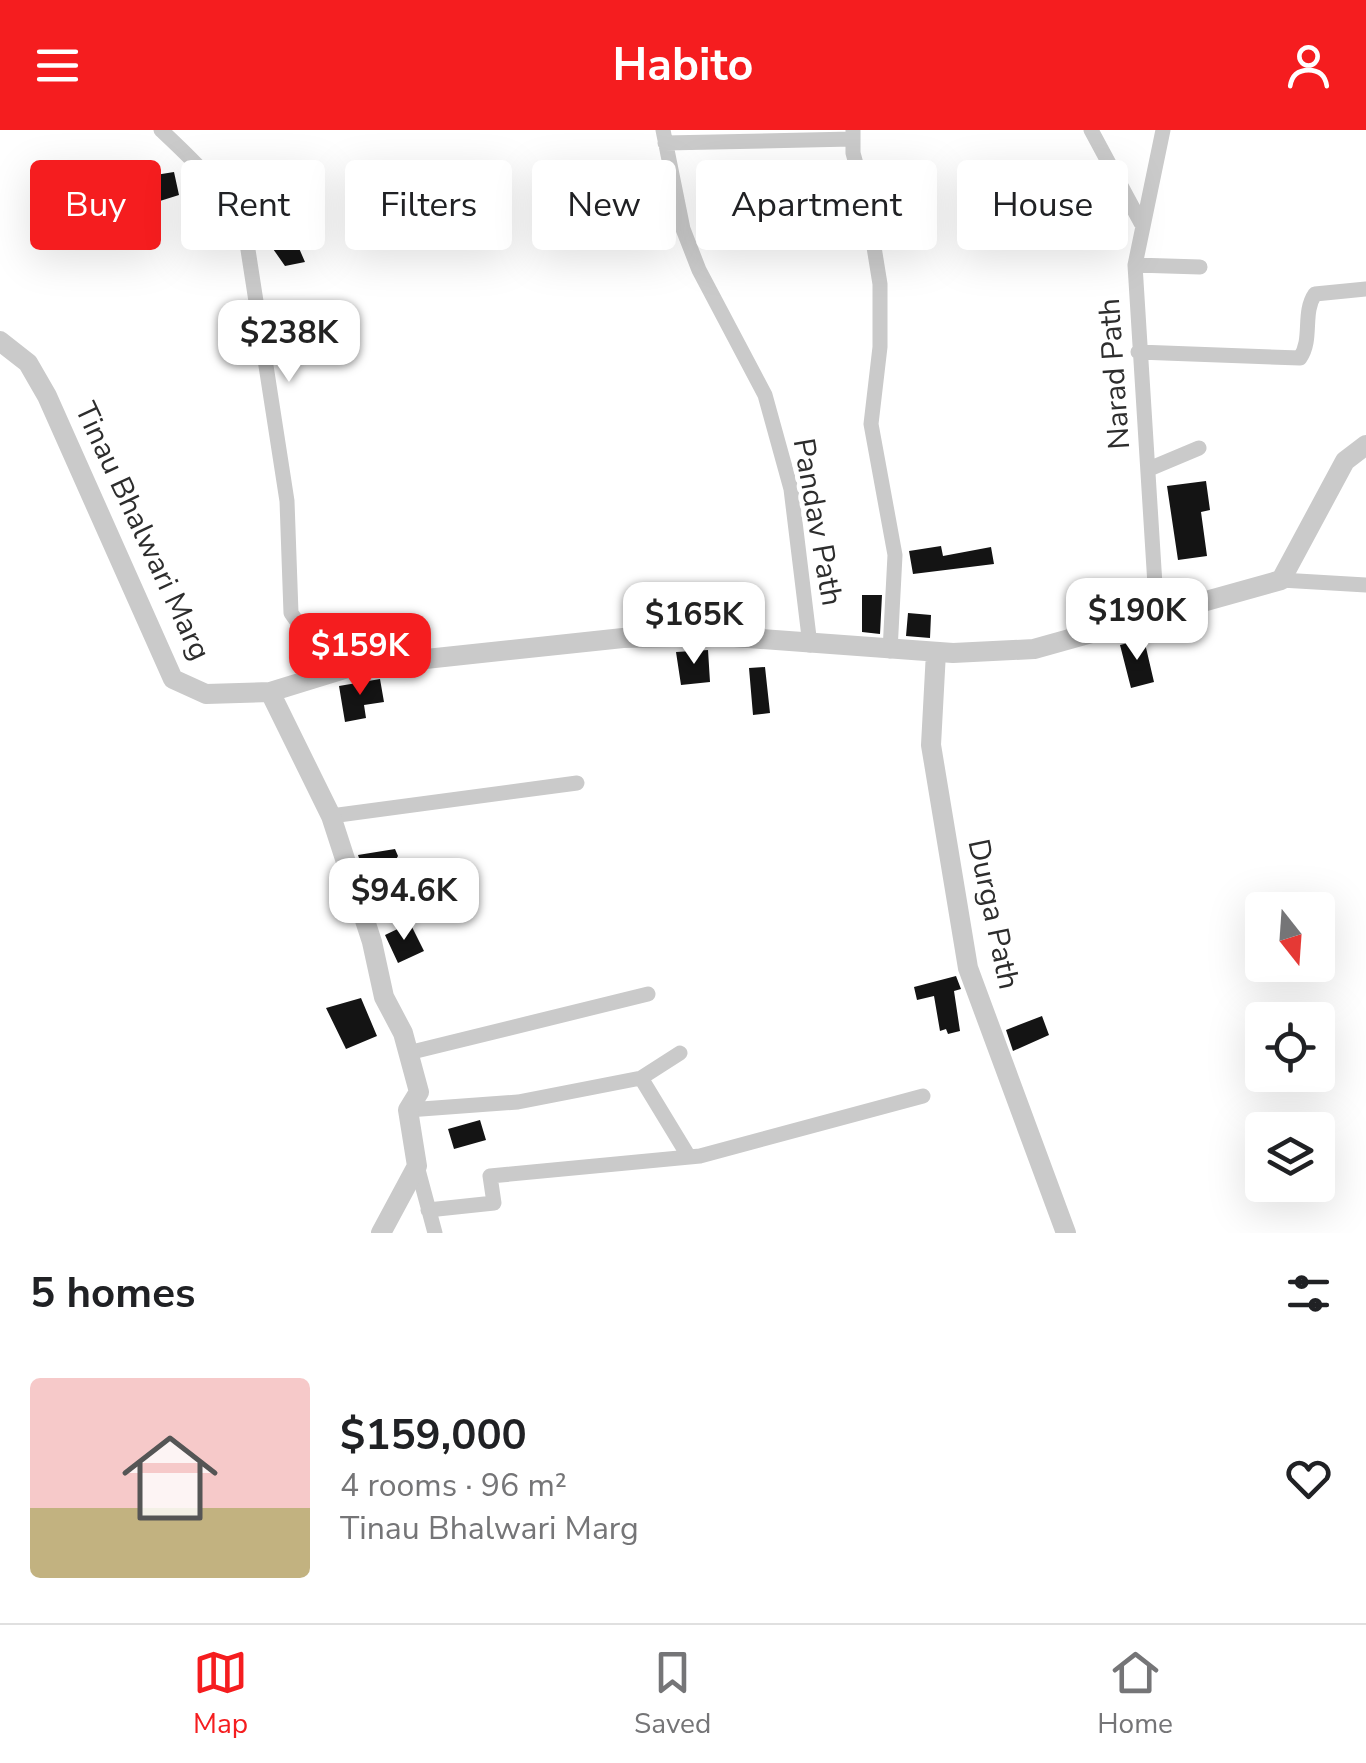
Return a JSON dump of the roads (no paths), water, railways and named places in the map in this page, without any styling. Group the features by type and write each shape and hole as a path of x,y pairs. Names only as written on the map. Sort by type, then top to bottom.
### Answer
{"street":[{"path":"161,130 217,184 234,207 246,237 287,501 292,613 303,630 334,638 351,666"},
{"path":"1091,130 1142,222"},
{"name":"Narad Path","path":"1157,618 1138,352 1136,264 1162,130"},
{"path":"664,137 852,134 880,284 880,347 871,424 895,555 890,651"},
{"name":"Pandav Path","path":"664,137 683,228 699,270 765,395 791,489 810,645"},
{"path":"1136,264 1200,267"},
{"path":"1138,352 1300,358 1306,350 1309,302 1314,294 1366,289"},
{"name":"Tinau Bhalwari Marg","path":"0,341 28,364 47,396 173,679 206,694 270,692 351,666 624,638 722,636 890,651 1034,649 1157,618 1281,580"},
{"path":"1366,444 1344,461 1281,580 1366,585"},
{"path":"1149,469 1199,448"},
{"name":"Durga Path","path":"936,652 931,746 968,968 1066,1233"},
{"path":"270,692 331,816 372,942 384,997 420,1092 408,1110 416,1166 434,1233"},
{"path":"331,816 577,783"},
{"path":"408,1053 648,994"},
{"path":"408,1110 518,1102 641,1078 680,1053"},
{"path":"641,1078 689,1157"},
{"path":"428,1210 494,1203 490,1176 689,1157 923,1096"},
{"path":"381,1233 416,1166"}]}
